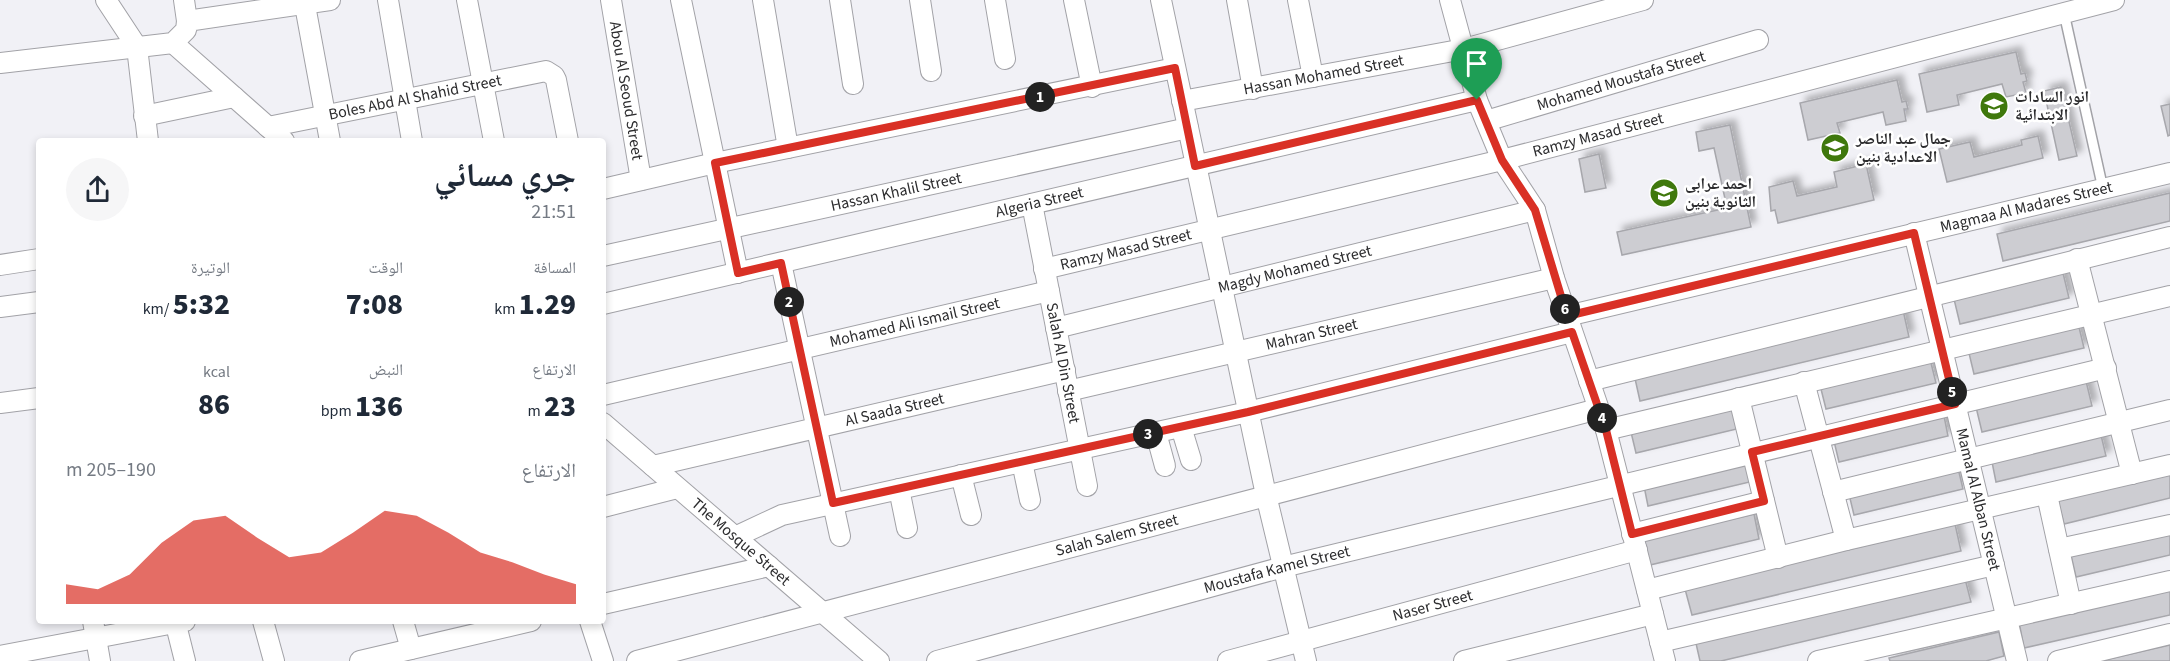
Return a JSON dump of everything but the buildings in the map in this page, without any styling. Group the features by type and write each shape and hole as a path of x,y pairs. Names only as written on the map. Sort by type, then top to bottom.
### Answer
{"street":[{"path":"106,0 136,47 148,138"},
{"path":"0,63 173,43 186,30 184,0"},
{"path":"186,21 330,0"},
{"path":"388,0 411,138"},
{"path":"467,0 493,138"},
{"name":"Abou Al Seoud Street","path":"611,0 641,180"},
{"path":"681,0 738,273"},
{"path":"763,0 788,148"},
{"path":"840,0 853,84"},
{"path":"920,0 931,71"},
{"path":"995,0 1005,59"},
{"path":"1074,0 1092,87"},
{"path":"1161,0 1234,352 1306,661"},
{"path":"1238,0 1253,89"},
{"path":"1298,0 1313,77"},
{"path":"1450,0 1477,100 1502,160 1535,210 1554,278 1606,430 1665,661"},
{"name":"Hassan Mohamed Street","path":"1182,101 1464,49 1643,0"},
{"name":"Ramzy Masad Street","path":"1044,268 1502,160 2070,8 2114,0"},
{"path":"305,2 329,138"},
{"name":"Mohamed Moustafa Street","path":"1486,121 1758,40"},
{"path":"173,43 281,138"},
{"path":"606,188 715,163 1092,87 1175,68"},
{"name":"Boles Abd Al Shahid Street","path":"268,127 546,71 555,76 566,138"},
{"path":"144,116 234,97"},
{"name":"Algeria Street","path":"606,303 1477,100"},
{"name":"Hassan Khalil Street","path":"606,255 1188,128"},
{"name":"Magmaa Al Madares Street","path":"737,536 782,515 1248,412 1914,233 2170,173"},
{"name":"Salah Al Din Street","path":"1032,204 1087,486"},
{"name":"Magdy Mohamed Street","path":"1056,328 1535,210"},
{"name":"Mamal Al Alban Street","path":"1914,233 2017,661"},
{"path":"1589,381 1929,294 2170,237"},
{"path":"0,265 36,259"},
{"path":"2078,259 2132,474"},
{"path":"781,263 840,536"},
{"name":"Mahran Street","path":"1068,391 1554,278"},
{"name":"Mohamed Ali Ismail Street","path":"606,394 1049,291"},
{"path":"1606,430 2170,296"},
{"path":"0,307 36,306"},
{"name":"Moustafa Kamel Street","path":"937,661 1283,567 2106,368"},
{"name":"Al Saada Street","path":"652,466 1065,370"},
{"path":"1804,382 1846,540"},
{"path":"0,403 36,398"},
{"path":"1739,398 1778,558"},
{"name":"Salah Salem Street","path":"637,661 1598,409"},
{"path":"1833,492 2170,410"},
{"name":"The Mosque Street","path":"606,426 677,488 737,536 879,661"},
{"path":"1181,427 1191,460"},
{"path":"1156,433 1165,466"},
{"path":"1022,462 1030,500"},
{"path":"1647,590 1846,540 2170,465"},
{"path":"961,475 971,515"},
{"path":"606,506 677,488"},
{"path":"899,489 907,528"},
{"path":"2047,495 2071,604"},
{"name":"Naser Street","path":"1228,661 1634,542 1764,501"},
{"path":"2059,549 2170,525"},
{"path":"1660,642 1994,565"},
{"path":"606,603 770,566"},
{"path":"1818,661 1870,655 2007,618 2170,581"},
{"path":"1464,661 1653,614"},
{"path":"0,657 94,630 158,624"},
{"path":"179,624 185,661"},
{"path":"264,624 274,661"},
{"path":"404,624 411,649"},
{"path":"360,661 518,624"},
{"path":"591,624 603,661"},
{"path":"94,630 100,661"},
{"path":"2058,661 2170,634"}],"lane":[{"path":"2070,8 2103,189"}],"place":[{"name":"انور السادات الابتدائية","path":"1994,106"},
{"name":"جمال عبد الناصر الاعدادية بنين","path":"1835,148"},
{"name":"احمد عرابى الثانوية بنين","path":"1664,193"}],"route":[{"path":"1175,68 1195,166 1477,100 1502,160 1535,210 1567,316 1914,233 1955,404 1752,452 1764,501 1632,534 1606,430 1572,332 1248,412 833,503 781,263 738,273 715,163 1092,87 1175,68"}]}
